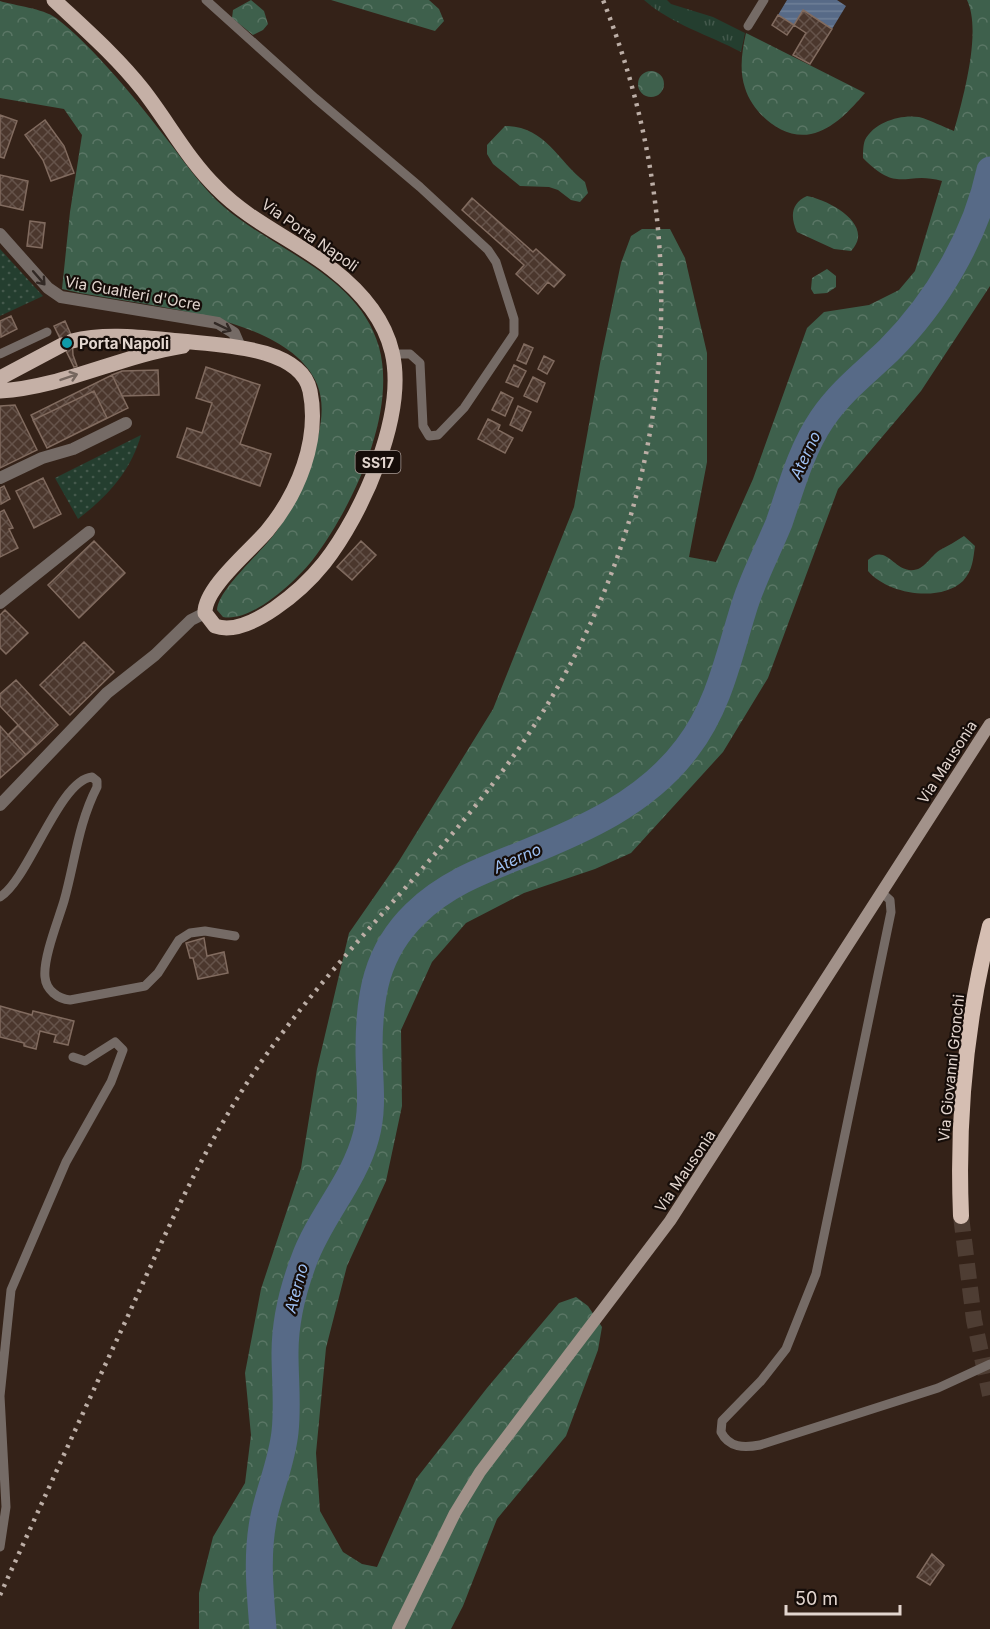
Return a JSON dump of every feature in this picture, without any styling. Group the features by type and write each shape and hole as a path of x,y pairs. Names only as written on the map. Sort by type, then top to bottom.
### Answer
{"highway":[{"name":"Via Giovanni Gronchi","path":"961,1216 960,1150 964,1077 990,926"}],"main road":[{"name":"Via Porta Napoli","path":"54,0 127,70 217,189 242,210 332,269 356,291 383,328 392,354 393,394 382,449 366,494 336,546 305,584 268,613 221,628 211,624 205,613"},
{"path":"1,374 67,343 100,337 126,337 240,347 273,356 301,373 310,391 310,433 299,478 285,506 266,532 213,590 206,604 205,613"},
{"path":"6,391 38,387 161,351 208,344"},
{"name":"Via Mausonia","path":"398,1629 455,1514 480,1472 670,1221 990,724"}],"street":[{"name":"Via Gualtieri d'Ocre","path":"0,234 48,288 61,297 218,323 234,333 240,347"},
{"path":"1,374 6,391"},
{"path":"0,478 42,458 73,449 126,423"},
{"path":"0,603 89,532"},
{"path":"0,805 107,693 155,655 191,620 205,613"}],"lane":[{"path":"206,0 315,98 420,187 494,258 514,319 514,334 464,408 438,435 429,436 423,426 420,363 406,353 392,354"},
{"path":"748,26 764,0"},
{"path":"0,354 47,332"},
{"path":"0,897 17,881 56,813 80,785 93,777 98,784 81,822 65,896 45,969 46,982 52,991 61,998 70,1000 141,987 153,979 184,936 197,931 235,936"},
{"path":"880,892 890,900 891,912 816,1274 786,1349 761,1381 725,1418 720,1426 721,1432 728,1442 734,1445 760,1445 938,1388 990,1364"},
{"path":"0,1547 6,1507 1,1381 11,1290 66,1162 111,1082 123,1050 115,1042 88,1060 73,1057"}],"green space":[{"path":"251,0 264,11 268,24 263,30 253,35 232,18 233,10"},
{"path":"331,0 429,0 439,9 444,21 435,31"},
{"path":"644,0 667,0 671,4 713,17 745,33 741,52 678,23"},
{"path":"967,0 990,0 990,286 921,391 838,489 768,678 723,752 631,853 595,869 524,893 466,923 432,962 401,1030 402,1106 386,1181 347,1266 326,1348 316,1453 320,1511 343,1552 362,1564 377,1567 416,1479 487,1388 559,1303 576,1297 588,1306 602,1327 598,1350 566,1436 497,1519 463,1606 451,1629 199,1629 199,1593 213,1537 245,1483 251,1435 245,1373 261,1289 301,1168 317,1069 349,933 399,861 493,709 574,507 601,358 621,263 631,236 642,229 670,229 685,258 707,353 707,462 689,557 716,562 753,479 807,328 824,312 869,305 899,290 915,271 942,181 929,178 894,179 885,176 863,158 864,144 875,128 896,118 919,117 954,131 970,65 972,46 973,29"},
{"path":"0,1 44,12 71,30 116,76 216,200 244,223 313,266 335,283 354,301 369,322 379,347 383,372 382,400 369,456 358,483 331,533 310,564 288,586 262,606 248,613 235,617 223,617 217,610 219,601 233,581 276,532 302,487 321,424 322,410 317,384 300,360 274,341 240,326 164,307 62,289 70,212 82,135 64,109 0,98"},
{"path":"746,33 865,93 841,118 827,128 800,135 780,129 762,116 745,88 742,60"},
{"path":"651,71 661,74 664,84 661,94 651,97 641,94 638,84 641,74"},
{"path":"505,126 530,132 550,146 585,182 588,193 580,202 571,200 558,190 549,187 520,186 493,164 487,154 487,145"},
{"path":"807,196 837,208 854,223 858,232 857,241 851,251 834,249 797,232 793,221 793,211 798,202"},
{"path":"0,249 43,296 0,316"},
{"path":"827,269 836,276 836,287 827,293 814,294 811,289 812,278"},
{"path":"141,435 131,460 117,482 99,502 78,519 55,478"},
{"path":"964,536 975,546 973,560 966,577 953,588 928,594 914,593 888,585 868,571 868,560 879,555 889,558 903,568 919,569 940,550"}],"water":[{"path":"787,0 837,0 846,6 832,29 803,10 794,25 778,15"}],"building":[{"path":"803,10 832,29 810,64 793,55 806,33 794,25"},
{"path":"778,15 794,25 787,35 772,25"},
{"path":"0,115 17,121 4,158 0,157"},
{"path":"45,120 64,146 74,173 51,181 43,160 25,135"},
{"path":"0,175 28,181 23,210 0,205"},
{"path":"472,198 533,252 536,249 565,275 554,287 548,282 538,294 516,274 524,265 462,210"},
{"path":"30,221 45,223 42,248 27,246"},
{"path":"11,316 17,329 1,337 0,321"},
{"name":"Porta Napoli","path":"65,321 72,337 73,355 77,366 74,367 54,326"},
{"path":"524,344 533,348 526,364 517,360"},
{"path":"544,356 554,361 547,374 538,369"},
{"path":"514,365 526,371 518,387 506,382"},
{"path":"206,367 260,385 240,444 271,454 260,486 177,457 187,428 202,433 212,403 196,398"},
{"path":"158,370 159,395 122,396 112,375 122,371"},
{"path":"112,375 128,408 47,448 31,415"},
{"path":"533,377 545,383 537,402 524,396"},
{"path":"94,391 107,418 47,448 33,420"},
{"path":"501,392 513,398 505,416 492,410"},
{"path":"15,405 37,450 0,468 0,406"},
{"path":"518,406 531,412 522,431 510,425"},
{"path":"488,419 500,425 498,430 513,438 505,453 478,439"},
{"path":"43,478 61,514 34,528 16,491"},
{"path":"4,486 10,499 1,504 0,488"},
{"path":"4,510 13,528 9,529 18,548 0,557 0,512"},
{"path":"94,541 125,573 79,618 48,585"},
{"path":"361,541 376,555 352,580 337,567"},
{"path":"5,610 28,633 6,654 0,648 0,615"},
{"path":"84,642 114,672 70,715 40,685"},
{"path":"16,680 58,725 37,745 0,706 0,694"},
{"path":"18,725 37,745 26,755 8,735"},
{"path":"0,726 26,755 0,778"},
{"path":"204,938 207,956 224,952 228,973 198,979 193,958 190,958 186,943"},
{"path":"0,1006 32,1015 33,1011 74,1021 68,1045 54,1042 56,1035 40,1031 36,1049 24,1046 24,1043 0,1037"},
{"path":"932,1554 944,1565 930,1585 917,1577"}],"waterway":[{"name":"Aterno","path":"263,1629 259,1572 260,1544 264,1516 285,1432 285,1341 290,1306 296,1282 311,1244 354,1169 366,1136 370,1104 369,1030 373,993 383,959 402,929 415,914 439,894 479,872 590,825 612,813 652,784 687,748 716,697 749,594 779,523 802,456 815,431 837,400 907,331 938,289 965,243 984,195 990,170"}],"tunnel":[{"path":"961,1216 974,1320 990,1395"}],"railway":[{"path":"0,1595 168,1229 228,1114 245,1086 304,1005 437,852 501,773 558,686 603,594 635,499 655,401 661,301 655,200 635,100 603,0"}],"place":[{"name":"Porta Napoli","path":"67,343"}]}
